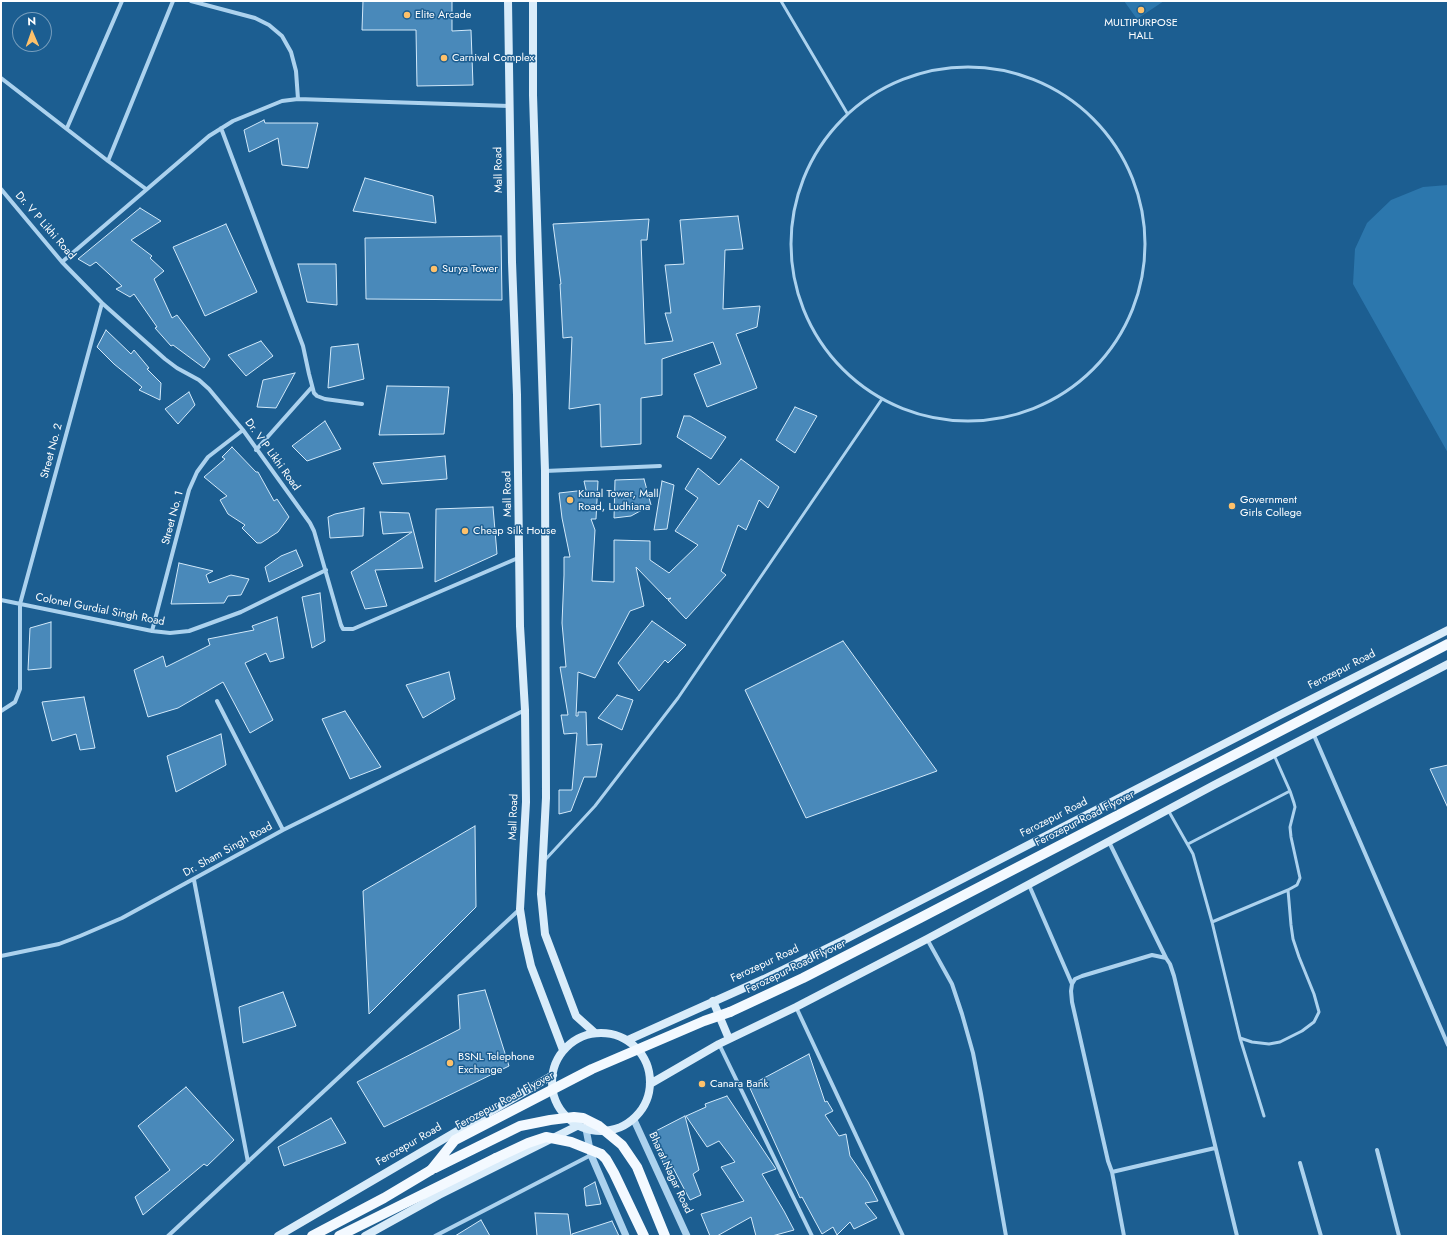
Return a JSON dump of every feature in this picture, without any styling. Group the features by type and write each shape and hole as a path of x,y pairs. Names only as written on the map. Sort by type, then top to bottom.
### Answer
{"main road":[{"name":"Mall Road","path":"508,1 509,106 520,557 520,626 526,710 526,802 520,908 531,966 564,1050"},
{"path":"532,1 533,95 545,472 546,798 541,894 545,934 576,1016 595,1033"},
{"name":"Ferozepur Road","path":"628,1040 764,979 846,939 1448,630"},
{"name":"Ferozepur Road Flyover","path":"312,1236 384,1198 431,1170 455,1140 592,1068 704,1021 730,1012 803,978 1020,865 1120,816 1269,736 1448,644"},
{"path":"650,1084 719,1044 796,1007 927,940 1108,841 1448,664"},
{"path":"713,1001 729,1039"},
{"path":"595,1033 608,1033 628,1040 646,1059 651,1075 650,1091 644,1107 634,1120 619,1128 603,1131 586,1129 571,1121 560,1109 553,1094 553,1074 556,1061 564,1050 579,1038 595,1033"},
{"name":"Ferozepur Road","path":"278,1236 553,1074"},
{"path":"431,1170 520,1126 550,1120 574,1117 582,1118 599,1126 622,1145 637,1167 665,1236"},
{"path":"365,1236 440,1195 578,1125"},
{"path":"339,1236 496,1158 528,1143 546,1137 571,1142 606,1159 644,1236"}],"street":[{"path":"67,128 122,1"},
{"path":"108,161 174,1"},
{"path":"191,1 255,18 269,25 282,36 291,52 296,71 298,99"},
{"path":"1,78 146,189"},
{"path":"62,262 209,136 233,121 282,101 298,99 509,106"},
{"path":"221,128 303,346 314,393 325,399 362,404"},
{"name":"Dr. V P Likhi Road","path":"1,189 62,262 102,304 165,360 199,380 209,389 242,430 310,522 343,629 353,629 520,557"},
{"name":"Street No. 2","path":"1,711 15,702 20,689 20,604 102,304"},
{"path":"256,450 312,387"},
{"name":"Street No. 1","path":"152,631 192,484 197,472 208,457 242,430"},
{"path":"545,472 660,466"},
{"name":"Colonel Gurdial Singh Road","path":"1,600 152,631 170,633 196,628 241,612 326,570"},
{"path":"217,701 283,830"},
{"name":"Dr. Sham Singh Road","path":"1,956 37,949 80,936 122,918 283,830 526,710"},
{"path":"1313,733 1448,1045"},
{"path":"1108,841 1170,964 1174,976 1237,1236"},
{"path":"194,880 248,1162"},
{"path":"1029,885 1072,984 1072,1002 1108,1161 1112,1172 1124,1236"},
{"path":"168,1236 520,908"},
{"path":"927,940 952,984 962,1014 981,1094 1006,1236"},
{"path":"1072,984 1075,979 1082,976 1152,955 1166,958"},
{"path":"796,1007 903,1236"},
{"path":"719,1044 812,1236"},
{"name":"Bharat Nagar Road","path":"634,1120 687,1236"},
{"path":"586,1129 626,1236"},
{"path":"1112,1172 1215,1148"},
{"path":"1377,1150 1399,1236"},
{"path":"436,1236 596,1154"},
{"path":"1300,1163 1321,1236"}],"lane":[{"path":"781,1 847,113"},
{"path":"948,67 985,67 1022,75 1057,90 1087,112 1112,140 1131,172 1142,208 1146,245 1142,282 1130,318 1111,350 1085,377 1054,399 1021,413 986,420 950,420 915,413 882,399 854,381 830,357 811,329 798,298 791,266 790,232 795,199 807,167 824,138 847,113 877,91 911,76 948,67"},
{"path":"542,863 595,806 678,698 882,399"},
{"path":"1212,922 1288,890 1296,885 1300,878 1290,827 1295,808 1294,803 1274,754"},
{"path":"1188,844 1290,791"},
{"path":"1168,810 1193,854 1212,922 1240,1038 1264,1116"},
{"path":"1240,1038 1262,1044 1280,1042 1302,1031 1314,1022 1317,1017 1318,1007 1314,994 1293,939 1288,890"}],"shaded area":[{"name":"MULTIPURPOSE HALL","path":"1124,1 1164,1 1137,19"},
{"path":"1448,185 1448,453 1353,284 1355,249 1367,223 1391,200 1423,187"}],"building":[{"path":"363,1 452,1 452,31 471,30 473,85 417,86 416,30 362,30"},
{"path":"264,120 265,123 318,123 308,168 282,165 278,138 249,152 244,130"},
{"path":"365,178 433,196 436,223 353,211"},
{"path":"140,208 161,221 131,240 152,256 150,258 164,271 154,279 172,318 177,315 210,359 204,368 173,345 171,346 155,328 157,327 134,294 130,297 116,289 122,286 96,262 90,266 78,259"},
{"path":"738,216 743,249 725,250 723,309 760,306 757,327 736,334 757,388 707,407 694,374 721,364 713,342 662,359 662,395 641,398 641,444 601,447 600,404 569,409 572,337 563,338 561,284 553,224 649,219 647,240 641,240 645,344 673,341 665,313 671,313 665,265 684,264 680,220"},
{"path":"226,224 257,292 205,316 173,247"},
{"name":"Surya Tower","path":"501,236 502,300 366,299 365,238"},
{"path":"298,264 336,264 337,305 307,302"},
{"path":"106,330 131,354 134,350 149,368 147,369 161,383 160,400 139,390 142,387 114,364 97,347"},
{"path":"261,341 273,356 246,376 228,355"},
{"path":"358,344 364,379 328,388 331,347"},
{"path":"295,373 276,408 257,407 263,380"},
{"path":"387,386 449,387 444,434 379,435"},
{"path":"189,392 195,405 178,424 165,409"},
{"path":"795,407 817,416 795,453 776,440"},
{"path":"684,416 690,416 726,437 711,459 677,437"},
{"path":"325,421 341,449 307,461 292,446"},
{"path":"232,447 256,472 258,472 274,501 277,499 289,517 278,532 261,543 257,543 242,528 245,525 228,514 220,500 227,496 204,477 225,459 222,457"},
{"path":"445,456 447,479 382,484 373,463"},
{"path":"741,459 779,487 768,508 759,500 746,530 738,525 721,571 726,575 686,619 668,600 671,598 667,599 636,567 644,606 630,611 595,678 578,672 576,716 578,716 578,712 586,712 587,745 602,744 596,777 584,777 571,811 559,814 559,790 572,790 577,733 564,734 561,715 568,715 560,667 566,667 562,623 564,557 570,557 562,518 559,493 586,490 584,481 598,481 596,519 591,519 595,530 592,581 614,582 614,540 650,541 650,560 669,573 698,545 675,531 698,498 685,489 698,468 719,485"},
{"path":"644,479 651,505 631,516 614,518 615,480"},
{"path":"662,481 674,485 667,529 654,530"},
{"name":"Cheap Silk House","path":"493,507 497,554 435,582 436,509"},
{"path":"364,508 363,536 330,538 328,517 335,514"},
{"path":"380,512 409,513 423,568 375,570 387,606 365,609 351,572 412,532 383,534"},
{"path":"296,550 303,566 269,582 265,567 281,556"},
{"path":"179,563 213,571 206,575 209,583 231,575 249,579 241,595 228,596 224,603 171,604"},
{"path":"320,593 325,641 312,648 302,597"},
{"path":"277,617 284,658 270,662 266,653 245,663 273,720 250,733 223,682 178,708 148,717 134,670 163,656 166,667 210,645 208,639 254,630 252,626"},
{"path":"652,621 686,645 668,663 665,660 639,691 618,663"},
{"path":"51,622 51,668 28,670 30,628"},
{"path":"843,641 937,771 806,818 745,690"},
{"path":"449,672 455,699 423,718 406,685"},
{"path":"617,695 633,700 622,730 598,718"},
{"path":"84,697 95,748 80,750 76,734 52,741 42,702"},
{"path":"345,711 381,767 350,779 322,719"},
{"path":"221,734 226,765 176,792 167,756"},
{"path":"1448,765 1448,808 1430,769"},
{"path":"475,826 476,907 369,1014 363,891"},
{"path":"485,990 509,1066 384,1127 357,1082 460,1029 458,995"},
{"path":"283,992 296,1026 243,1043 239,1007"},
{"path":"809,1054 825,1102 827,1101 833,1111 825,1115 839,1136 846,1134 850,1156 868,1182 878,1201 865,1203 877,1218 854,1229 850,1222 837,1235 833,1227 822,1234 802,1197 800,1198 749,1086"},
{"path":"186,1087 234,1140 207,1166 204,1164 143,1215 135,1197 170,1170 138,1126"},
{"path":"727,1096 776,1169 762,1174 794,1230 772,1236 756,1236 751,1217 717,1236 710,1236 701,1214 744,1201 721,1167 735,1162 719,1141 707,1147 686,1116 706,1107 705,1104"},
{"path":"685,1116 699,1170 693,1174 701,1195 690,1200 671,1164 665,1167 650,1134"},
{"path":"331,1118 346,1143 284,1166 278,1147"},
{"path":"595,1182 601,1204 586,1206 584,1188"},
{"path":"535,1213 568,1214 571,1236 537,1236"},
{"path":"481,1220 490,1236 455,1236"},
{"path":"612,1221 619,1236 572,1236 572,1234"}],"place":[{"name":"MULTIPURPOSE HALL","path":"1141,10"},
{"name":"Elite Arcade","path":"407,15"},
{"name":"Carnival Complex","path":"444,58"},
{"name":"Surya Tower","path":"434,269"},
{"name":"Kunal Tower, Mall Road, Ludhiana","path":"570,500"},
{"name":"Government Girls College","path":"1232,506"},
{"name":"Cheap Silk House","path":"465,531"},
{"name":"BSNL Telephone Exchange","path":"450,1063"},
{"name":"Canara Bank","path":"702,1084"}]}
